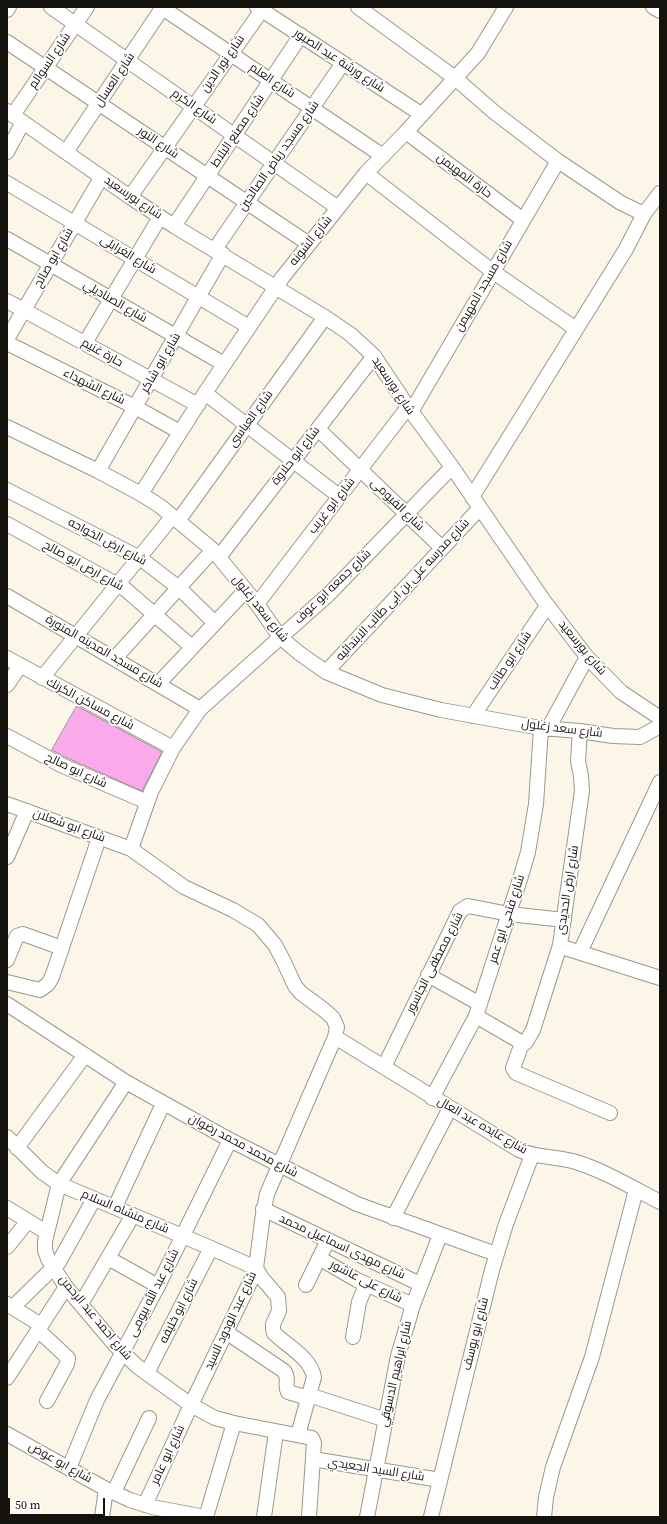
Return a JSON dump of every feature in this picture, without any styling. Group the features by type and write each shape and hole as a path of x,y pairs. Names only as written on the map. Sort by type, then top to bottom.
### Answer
{"street":[{"name":"شارع الكرم","path":"51,7 338,208"},
{"name":"شارع السوالم","path":"7,152 14,116 87,7"},
{"name":"شارع العلم","path":"162,7 383,156"},
{"name":"شارع العسال","path":"66,152 162,7"},
{"path":"358,7 455,78 494,112 558,161 621,203 644,214"},
{"name":"شارع الشونه","path":"141,494 201,399 276,286 366,173 406,132 483,46 506,7"},
{"path":"653,7 660,11"},
{"name":"شارع نور الدين","path":"130,197 230,54 259,8"},
{"name":"شارع ورشة عبد الصبور","path":"259,8 422,114"},
{"name":"شارع مصنع البلاط","path":"174,226 301,36"},
{"name":"شارع النور","path":"7,42 309,244"},
{"name":"شارع مسجد رياض الصالحين","path":"219,252 247,203 343,63"},
{"name":"شارع بورسعيد","path":"14,116 101,178 160,217 325,317 350,334 374,356 409,410 452,467 547,606 587,657 621,692 660,718"},
{"name":"حارة المهيمن","path":"406,132 523,220"},
{"name":"شارع مسجد المهيمن","path":"409,410 558,161"},
{"path":"366,173 492,271 576,329"},
{"name":"شارع ابو صالح","path":"7,339 101,178"},
{"name":"شارع الغرابلى","path":"7,183 249,327"},
{"name":"شارع مدرسه على بن ابى طالب الابتدائيه","path":"326,672 442,548 476,502 576,329 626,249 644,214 660,193"},
{"path":"85,343 160,217"},
{"name":"شارع الصناديلي","path":"7,239 224,364"},
{"name":"شارع ابو شاكر","path":"98,471 199,297 219,252"},
{"name":"حارة غنيم","path":"7,301 151,379 201,399 247,426 339,496"},
{"name":"شارع العباسى","path":"42,678 118,584 175,519 247,426 325,317"},
{"name":"شارع الشهداء","path":"7,344 135,407 180,432"},
{"name":"شارع ابو حلاوة","path":"216,554 293,461 374,356"},
{"name":"شارع ابو غريب","path":"256,604 360,469 409,410"},
{"name":"شارع سعد زغلول","path":"7,427 98,471 160,506 216,554 246,590 280,638 326,672 382,695 441,710 545,728 613,736 640,736 660,726"},
{"name":"شارع الفيومى","path":"318,429 442,548"},
{"name":"شارع جمعه ابو عوف","path":"131,849 147,802 173,748 200,709 329,594 452,467"},
{"name":"شارع ارض الخواجه","path":"7,490 140,558 179,588 215,623"},
{"name":"شارع ارض ابو صالح","path":"7,524 118,584 192,647"},
{"path":"115,658 179,588 216,554"},
{"path":"158,684 246,590"},
{"name":"شارع مسجد المدينه المنورة","path":"7,596 200,709"},
{"name":"شارع ابو طالب","path":"474,716 547,606"},
{"path":"545,728 587,657"},
{"name":"شارع مساكن الكرنك","path":"7,658 173,748"},
{"path":"7,685 20,666"},
{"name":"شارع فتحي ابو عمر","path":"432,1098 478,1010 528,852 533,828 545,728"},
{"name":"شارع ارض الحديدى","path":"580,731 578,761 582,791 560,944 562,947 660,978"},
{"name":"شارع ابو صالح","path":"7,736 61,765 147,802"},
{"path":"580,952 660,782"},
{"name":"شارع ابو شعلان","path":"7,804 131,849 184,887 233,910 258,925 275,945 284,960 295,986 301,993 320,1006 336,1022 337,1027 335,1037"},
{"path":"7,857 27,811"},
{"path":"7,982 40,990 44,988 52,977 99,838"},
{"name":"شارع مصطفى الجاسور","path":"384,1067 428,975 460,911 463,908 472,907 509,914 564,920"},
{"path":"7,960 17,936 21,934 62,948"},
{"path":"560,944 533,1030 526,1042 521,1046 513,1064 514,1071 610,1113"},
{"path":"428,975 517,1039 521,1046"},
{"name":"شارع محمد محمد رضوان","path":"7,1004 126,1082 230,1140 357,1204 496,1254"},
{"name":"شارع عايده عبد العال","path":"335,1037 432,1098 519,1150 532,1155 575,1161 660,1202"},
{"name":"شارع عبد الودود السيد","path":"191,1405 250,1285 256,1268 263,1210 267,1194 335,1037"},
{"path":"17,1148 85,1054"},
{"name":"شارع احمد عبد الرحمن","path":"126,1082 59,1184 46,1232 45,1250 48,1259 66,1286 123,1353 147,1373 191,1405 215,1418 234,1424 303,1436"},
{"path":"115,1207 163,1104"},
{"path":"393,1218 450,1108"},
{"name":"شارع منشاه السلام","path":"7,1137 42,1172 59,1184 256,1268"},
{"name":"شارع عبد الله بيومى","path":"69,1468 89,1415 158,1286 230,1140"},
{"name":"شارع ابو يوسف","path":"431,1517 496,1254 532,1155"},
{"path":"544,1517 546,1497 553,1467 592,1357 636,1190"},
{"path":"47,1401 69,1360 68,1356 40,1327 10,1306 54,1268 66,1250 94,1198"},
{"path":"7,1208 46,1232"},
{"name":"شارع مهدى اسماعيل محمد","path":"263,1210 420,1284"},
{"path":"81,1304 133,1215"},
{"path":"7,1247 28,1221"},
{"name":"شارع ابراهيم الدسوقي","path":"367,1517 398,1356 420,1284 440,1235"},
{"path":"306,1285 328,1240"},
{"name":"شارع ابو خليفه","path":"147,1373 211,1248"},
{"path":"108,1258 158,1286"},
{"name":"شارع على عاشور","path":"319,1258 366,1285 413,1305"},
{"path":"256,1268 261,1277 278,1297 278,1311 273,1329 274,1334 308,1363 314,1377 308,1397 303,1436 313,1441 309,1517"},
{"path":"353,1337 359,1302 366,1285"},
{"path":"7,1378 66,1286"},
{"path":"226,1332 284,1371 287,1376 286,1389 288,1392 386,1420"},
{"name":"شارع ابو عامر","path":"145,1505 191,1405"},
{"path":"102,1517 110,1490 149,1418"},
{"path":"206,1517 234,1424"},
{"path":"264,1517 276,1432"},
{"name":"شارع ابو عوض","path":"7,1434 130,1500 173,1514 206,1517"},
{"name":"شارع السيد الجعيدي","path":"313,1459 440,1480"}],"building":[{"path":"77,706 162,752 142,791 52,750"}]}
